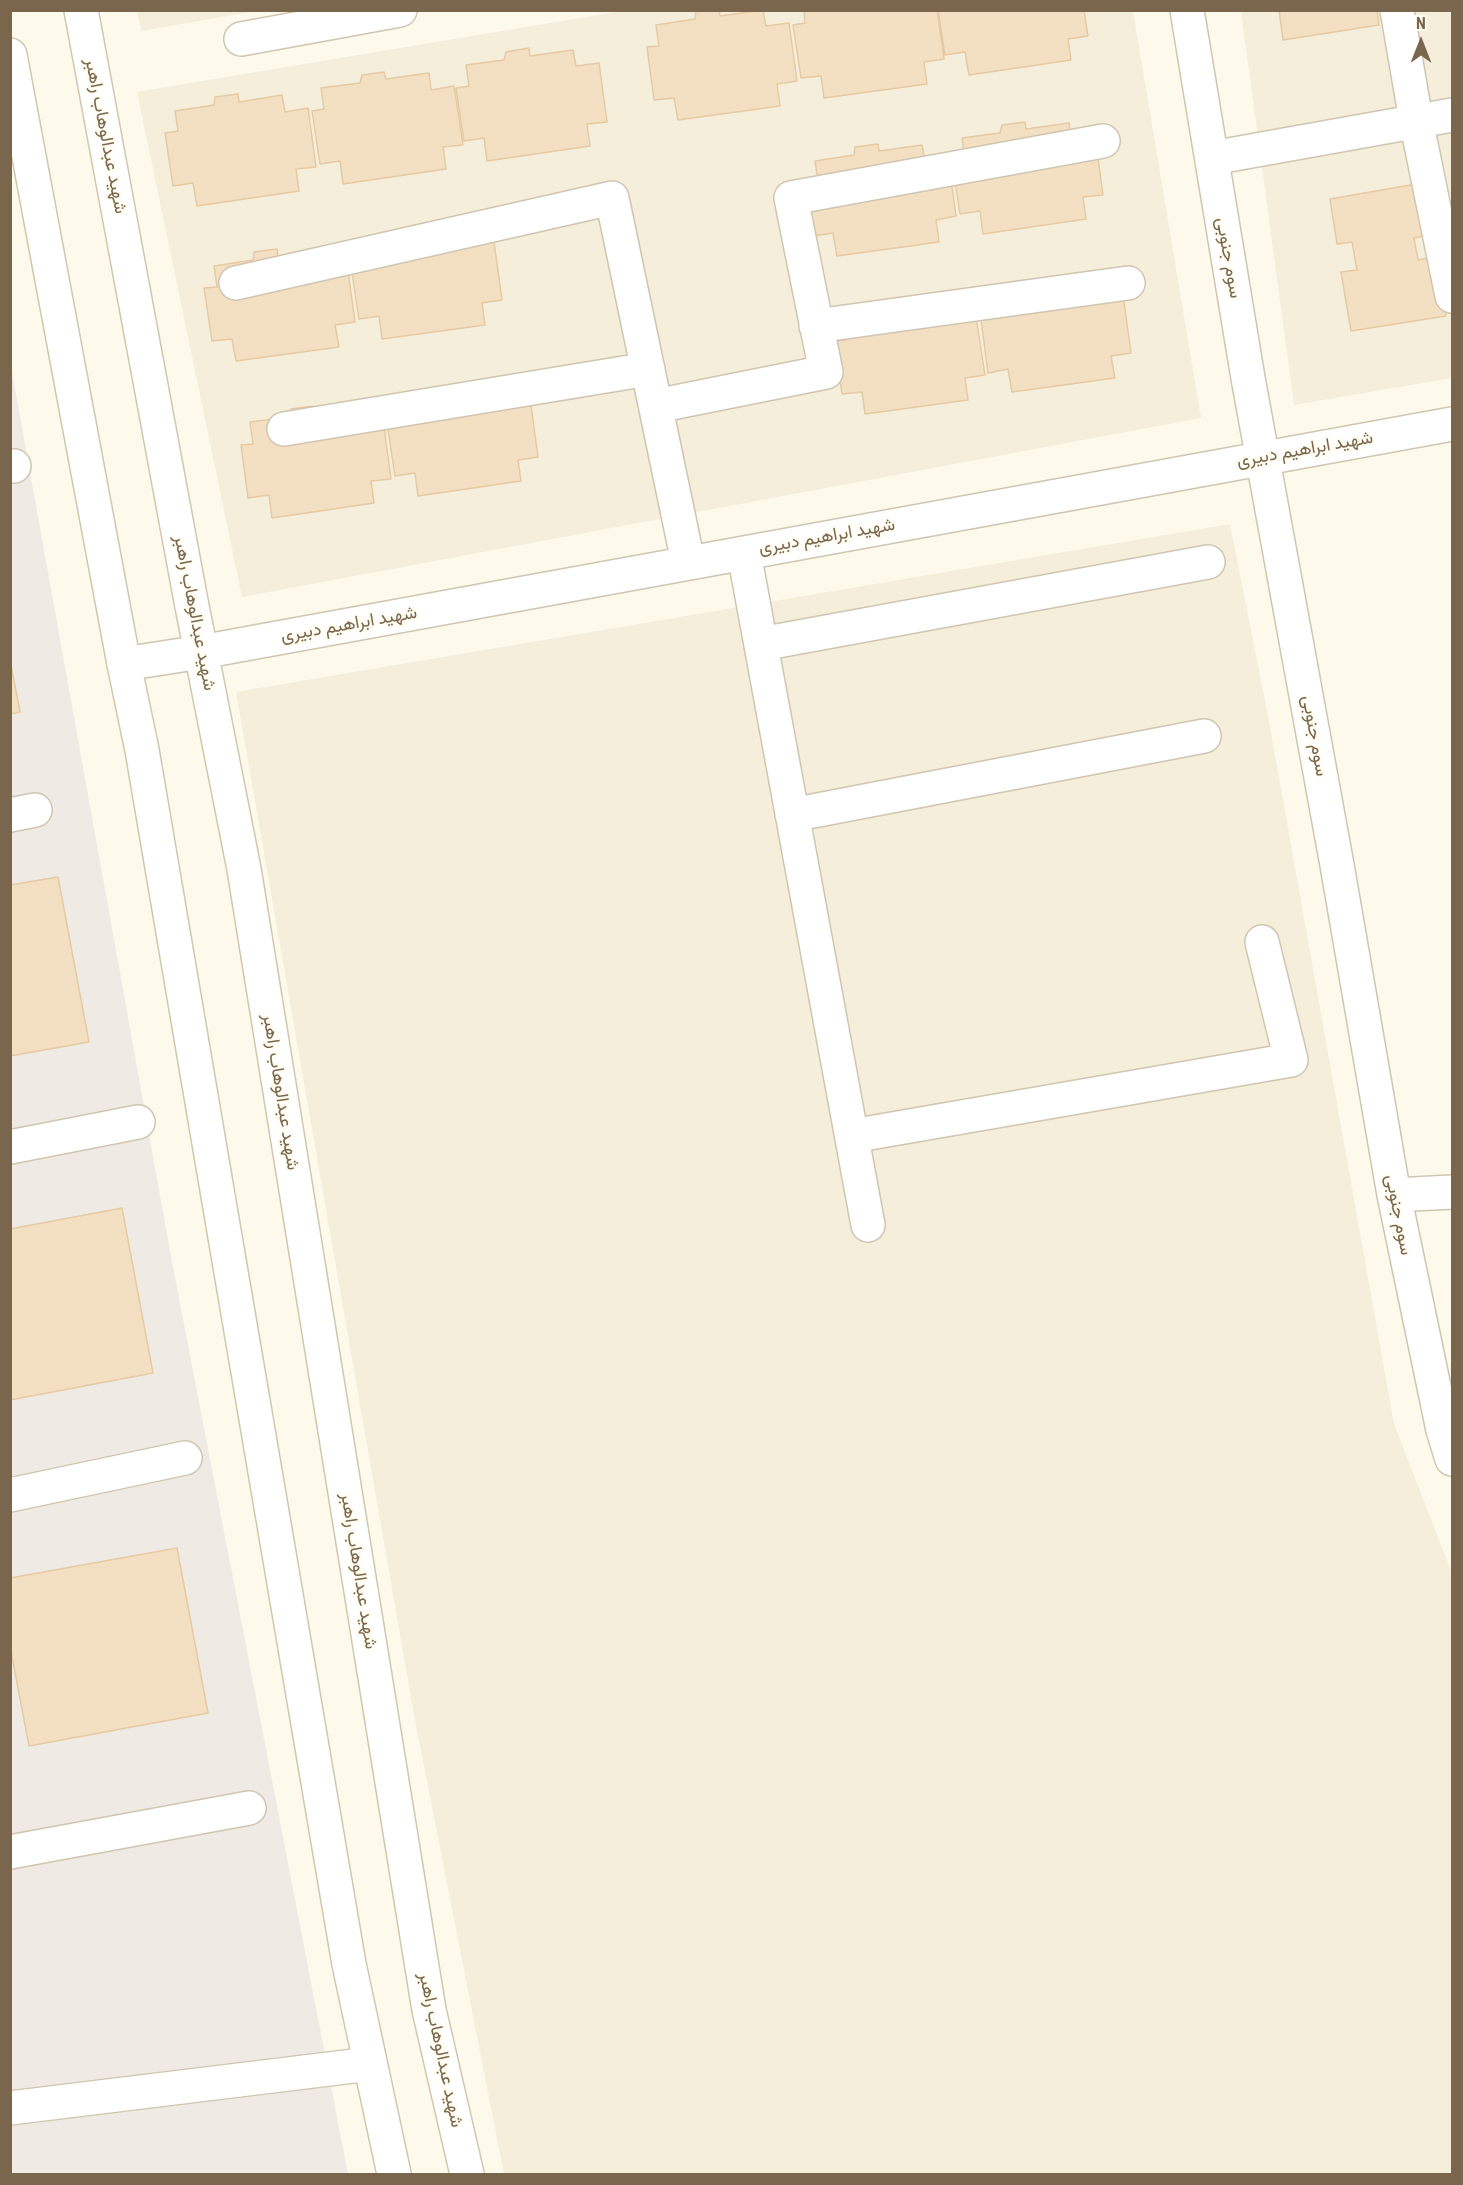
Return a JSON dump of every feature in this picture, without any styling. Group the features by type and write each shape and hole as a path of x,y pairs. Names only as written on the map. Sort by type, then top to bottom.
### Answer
{"street":[{"name":"شهید عبدالوهاب راهبر","path":"81,10 244,869 429,2010 467,2175"},
{"path":"241,39 400,10"},
{"name":"سوم جنوبی","path":"1187,10 1263,457 1394,1195 1443,1430 1452,1459"},
{"path":"1397,10 1416,120 1452,296"},
{"path":"10,55 144,762 349,1964 394,2175"},
{"path":"1212,158 1452,115"},
{"path":"656,406 826,372 790,198 1103,141"},
{"path":"236,283 612,198 688,562"},
{"path":"816,326 1128,283"},
{"path":"284,429 648,369"},
{"name":"شهید ابراهیم دبیری","path":"124,664 201,652 1452,424"},
{"path":"744,553 868,1225"},
{"path":"761,644 1208,562"},
{"path":"792,815 1204,736"},
{"path":"852,1136 1291,1060 1262,942"},
{"path":"10,1147 138,1122"},
{"path":"1394,1195 1452,1192"},
{"path":"10,1495 185,1458"},
{"path":"10,1851 249,1808"},
{"path":"10,2108 370,2064"}],"shaded area":[{"path":"137,10 257,11 141,31"},
{"path":"621,11 1133,11 1201,418 242,597 137,92"},
{"path":"1241,11 1452,11 1452,378 1294,405"},
{"path":"10,361 172,1262 348,2174 11,2174"},
{"path":"1230,524 1268,716 1394,1424 1452,1573 1452,2174 504,2174 414,1715 236,692"}],"building":[{"path":"719,10 720,16 763,10 766,26 789,23 797,81 777,84 780,106 678,120 674,98 654,100 647,47 659,46 656,25 695,19 696,11"},
{"path":"804,10 937,10 944,59 924,62 927,84 824,98 821,76 801,78 793,25 805,23"},
{"path":"938,10 1084,10 1088,36 1068,39 1071,60 969,75 965,52 945,55"},
{"path":"1279,10 1377,10 1379,25 1283,40"},
{"path":"529,48 530,56 573,50 576,66 599,63 607,122 587,124 590,146 487,161 484,138 464,141 456,88 469,86 466,65 504,60 506,52"},
{"path":"384,72 386,79 429,73 431,90 454,86 463,145 443,147 446,169 343,184 340,161 320,164 312,111 324,109 321,88 360,83 362,75"},
{"path":"238,94 239,102 282,95 285,112 308,108 316,167 296,169 299,191 197,206 193,183 173,186 165,133 178,131 175,111 214,105 215,97"},
{"path":"1025,122 1026,129 1069,123 1071,139 1095,136 1103,195 1083,197 1086,219 983,234 980,211 960,214 952,161 965,159 962,138 1000,133 1002,125"},
{"path":"878,144 879,151 922,145 925,161 948,158 956,216 936,220 939,242 837,256 833,233 813,236 805,183 818,181 815,161 854,155 855,147"},
{"path":"1422,183 1430,235 1414,238 1418,260 1437,256 1446,316 1351,331 1341,272 1357,270 1352,242 1337,244 1330,199"},
{"path":"494,242 502,300 482,303 485,325 382,339 379,316 359,319 351,266"},
{"path":"277,249 278,256 321,250 347,264 355,322 335,325 339,347 236,361 232,339 212,341 204,288 217,287 214,266 253,260 254,252"},
{"path":"1123,295 1131,353 1111,356 1115,378 1012,392 1008,369 988,373 981,319"},
{"path":"976,317 985,375 965,378 968,400 865,414 862,392 842,394 834,341 846,340 843,319"},
{"path":"530,398 538,457 518,460 521,481 418,496 415,473 395,476 387,423"},
{"path":"313,406 314,413 383,420 391,479 371,481 374,503 272,518 269,495 248,498 241,445 253,444 250,422 289,417 291,409"},
{"path":"10,660 20,712 10,714"},
{"path":"58,877 89,1042 10,1056 10,885"},
{"path":"122,1208 153,1373 10,1400 10,1229"},
{"path":"177,1548 208,1713 29,1746 10,1646 10,1578"}]}
